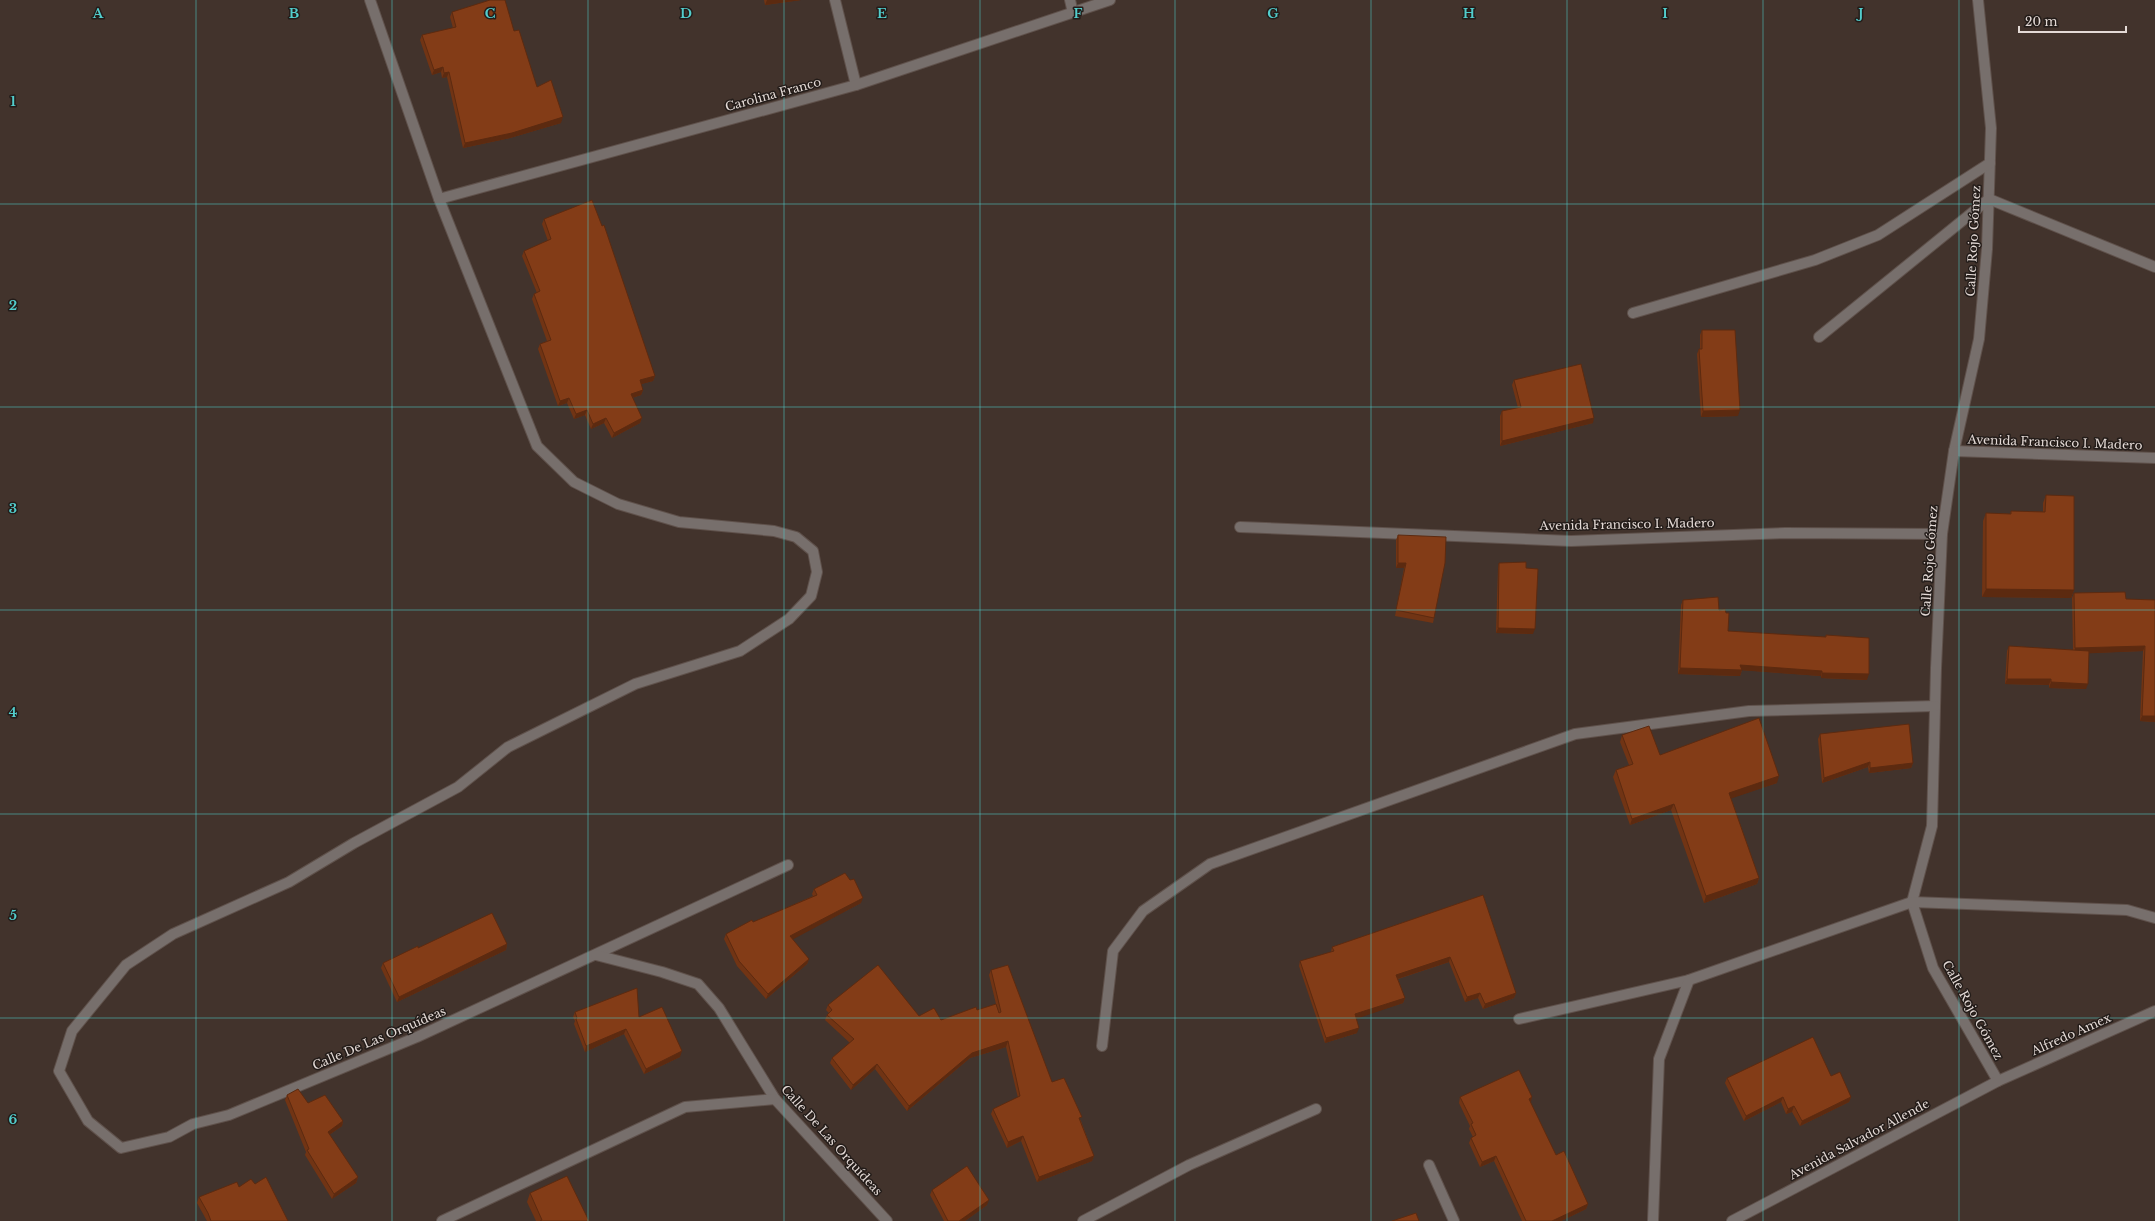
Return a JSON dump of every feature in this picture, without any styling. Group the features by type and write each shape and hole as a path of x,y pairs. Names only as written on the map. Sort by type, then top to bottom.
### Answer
{"street":[{"path":"370,0 439,199"},
{"path":"835,0 856,85"},
{"path":"1070,0 1073,12"},
{"name":"Carolina Franco","path":"439,199 856,85 1110,0"},
{"name":"Calle Rojo Gómez","path":"1978,0 1991,128 1987,249 1979,339 1954,451 1942,534 1932,826 1912,902 1933,968 1998,1081"},
{"path":"1633,313 1815,260 1878,235 1990,163"},
{"name":"Calle De Las Orquídeas","path":"439,199 537,446 574,482 618,504 679,522 774,531 796,537 813,551 817,572 811,596 789,619 740,651 634,684 508,747 458,787 354,843 289,882 173,934 126,966 72,1031 58,1071 88,1121 121,1148 169,1136 193,1124 229,1115 417,1037 788,865"},
{"path":"1819,337 1989,199 2155,267"},
{"name":"Avenida Francisco I. Madero","path":"1954,451 2155,458"},
{"name":"Avenida Francisco I. Madero","path":"1240,527 1571,540 1784,533 1942,534"},
{"path":"1102,1046 1113,951 1143,911 1210,864 1575,734 1749,711 1935,706"},
{"path":"1520,1020 1689,980 1912,902 2127,910 2155,918"},
{"name":"Calle De Las Orquídeas","path":"596,955 662,972 698,984 719,1008 775,1099 887,1221"},
{"path":"1653,1221 1659,1059 1689,980"},
{"name":"Alfredo Amex","path":"1998,1081 2155,1011"},
{"name":"Avenida Salvador Allende","path":"1732,1221 1998,1081"},
{"path":"442,1221 685,1106 775,1099"},
{"path":"1083,1221 1189,1164 1316,1109"},
{"path":"1429,1165 1454,1221"}],"building":[{"path":"490,0 505,0 514,31 519,30 537,87 551,80 563,117 512,133 465,143 449,72 444,73 443,67 434,70 422,35 456,27 452,12"},
{"path":"592,200 602,226 604,225 655,376 640,380 643,390 631,394 642,418 614,433 606,418 593,424 587,410 576,414 569,398 560,401 540,344 551,340 534,294 540,291 524,251 551,239 544,219"},
{"path":"1702,330 1735,330 1740,410 1703,411 1699,349 1702,349"},
{"path":"1581,364 1594,418 1502,441 1502,411 1521,407 1514,380"},
{"path":"2046,495 2074,496 2074,590 1986,589 1986,513 2011,514 2011,511 2045,512"},
{"path":"1398,535 1446,537 1445,563 1434,618 1396,610 1406,563 1398,563"},
{"path":"1526,562 1526,568 1538,569 1535,629 1498,628 1499,563"},
{"path":"2125,592 2126,599 2155,600 2155,716 2142,716 2145,646 2075,648 2074,593"},
{"path":"1718,597 1719,610 1725,609 1726,613 1729,613 1728,631 1869,638 1869,674 1822,673 1822,671 1740,665 1742,670 1680,668 1683,600"},
{"path":"2009,646 2089,651 2088,684 2051,682 2051,679 2007,679"},
{"path":"1759,718 1779,776 1729,793 1759,878 1706,896 1674,804 1632,819 1616,770 1633,764 1622,735 1649,726 1660,755"},
{"path":"1909,724 1913,763 1870,768 1870,762 1824,778 1820,734"},
{"path":"845,873 850,880 854,879 863,898 790,936 809,959 768,994 739,961 726,934 752,920 753,922 817,895 814,889"},
{"path":"1483,895 1516,993 1485,1004 1480,993 1467,997 1450,957 1396,975 1405,998 1355,1014 1359,1028 1326,1038 1300,961 1334,951 1332,947"},
{"path":"492,913 507,944 399,997 383,963"},
{"path":"878,965 919,1016 934,1008 941,1020 976,1007 977,1010 996,1004 999,1013 1001,1012 991,970 1008,965 1052,1082 1064,1078 1082,1117 1079,1118 1094,1156 1039,1177 1023,1136 1008,1142 993,1109 1020,1096 1008,1041 972,1053 909,1106 877,1064 853,1085 832,1058 854,1039 827,1015 832,1010 828,1005"},
{"path":"637,988 639,1017 662,1007 682,1051 646,1069 626,1029 586,1046 576,1019 575,1012"},
{"path":"1813,1037 1831,1076 1840,1072 1851,1097 1802,1121 1794,1106 1788,1109 1783,1097 1746,1116 1727,1078"},
{"path":"1519,1070 1532,1097 1529,1099 1556,1155 1564,1151 1588,1204 1552,1221 1526,1221 1496,1156 1482,1162 1471,1138 1476,1135 1471,1124 1473,1123 1460,1097"},
{"path":"298,1089 308,1103 325,1095 343,1121 328,1132 358,1177 334,1194 307,1150 309,1149 287,1095"},
{"path":"967,1166 989,1200 959,1221 948,1221 932,1190"},
{"path":"567,1176 589,1221 540,1221 542,1220 530,1193"},
{"path":"266,1177 288,1221 211,1221 199,1197 237,1182 239,1187 251,1179 255,1184"},
{"path":"1416,1213 1419,1221 1392,1221"}]}
